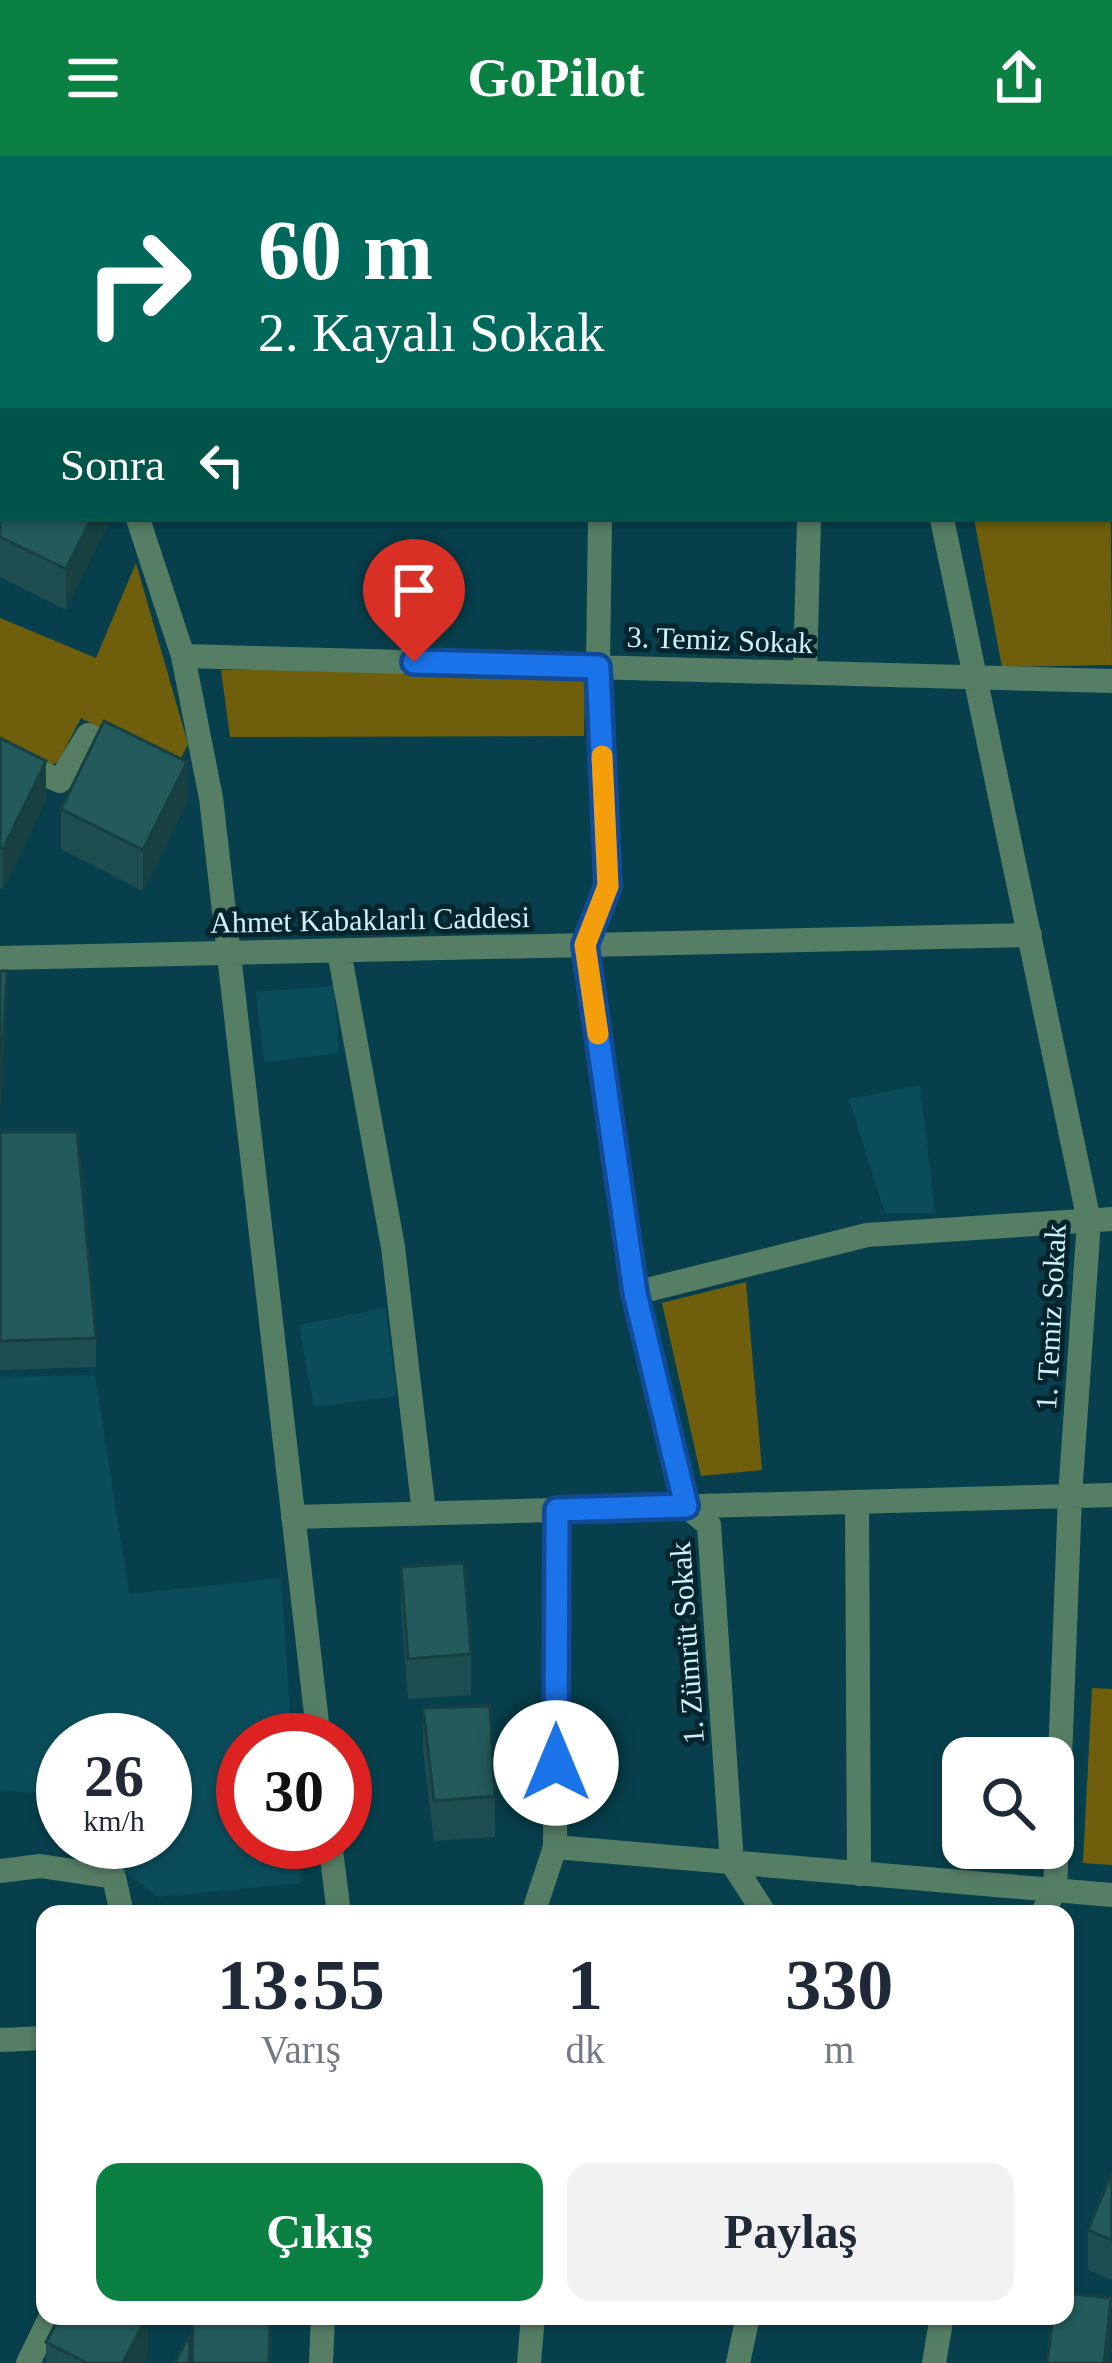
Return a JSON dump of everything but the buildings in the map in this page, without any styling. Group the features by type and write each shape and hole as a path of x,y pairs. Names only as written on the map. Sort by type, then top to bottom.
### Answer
{"street":[{"path":"139,522 183,656 227,953 316,1713"},
{"name":"1. Zümrüt Sokak","path":"600,522 598,667 608,886 585,945 635,1293 686,1506 709,1525 732,1863 759,1905"},
{"path":"805,672 809,522"},
{"name":"1. Temiz Sokak","path":"943,522 1030,935 1101,1220 1070,1496 1055,1891 1047,1905"},
{"name":"3. Temiz Sokak","path":"183,656 1112,681"},
{"path":"0,754 60,781 88,735 150,766"},
{"name":"Ahmet Kabaklarlı Caddesi","path":"0,958 1030,935"},
{"path":"339,950 393,1247 424,1513"},
{"path":"635,1293 867,1235 1101,1220"},
{"path":"293,1516 1112,1495"},
{"path":"857,1502 860,1874"},
{"path":"536,1905 555,1847 557,1510"},
{"path":"555,1847 1112,1895"},
{"path":"0,1871 40,1866 114,1877 120,1905"},
{"path":"333,1869 337,1905"},
{"path":"0,2039 36,2038"},
{"path":"28,2363 47,2325"},
{"path":"320,2363 322,2325"},
{"path":"529,2363 532,2325"},
{"path":"738,2363 746,2325"},
{"path":"934,2363 940,2325"}],"shaded area":[{"path":"975,522 1111,522 1112,665 1002,667"},
{"path":"136,563 188,744 176,768 81,718 58,762 50,765 0,743 0,618 96,658"},
{"path":"221,670 585,670 584,736 230,737"},
{"path":"334,986 339,1053 264,1062 256,992"},
{"path":"920,1085 935,1213 885,1213 849,1099"},
{"path":"746,1282 762,1470 701,1476 662,1303"},
{"path":"385,1308 397,1396 314,1407 299,1325"},
{"path":"95,1375 129,1594 281,1578 290,1713 216,1713 216,1869 300,1869 301,1883 158,1897 121,1869 192,1869 192,1713 36,1713 36,1793 0,1791 0,1377"},
{"path":"1092,1688 1112,1689 1112,1865 1083,1863"}],"slow traffic":[{"path":"598,1034 585,945 608,886 602,756"}],"route":[{"path":"414,662 598,667 608,886 585,945 635,1293 686,1506 557,1510 556,1763"}]}
